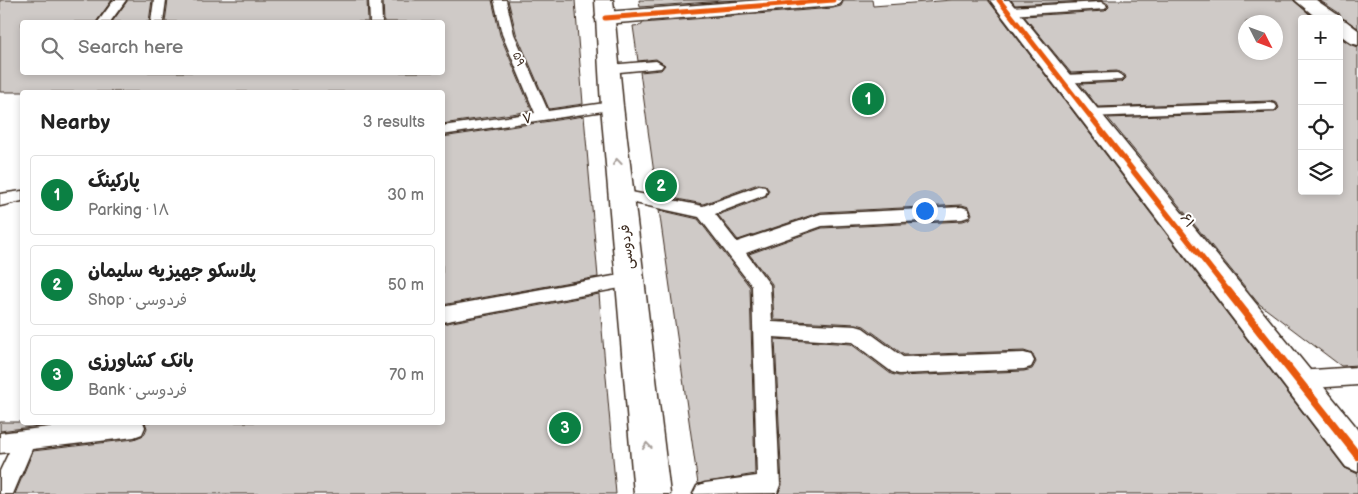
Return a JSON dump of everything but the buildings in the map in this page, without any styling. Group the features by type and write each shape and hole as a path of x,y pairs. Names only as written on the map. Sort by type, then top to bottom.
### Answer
{"street":[{"path":"605,9 833,0"},
{"path":"1304,0 1325,15"},
{"name":"۶۱","path":"1004,6 1358,456"},
{"name":"فردوسی","path":"605,9 612,106 652,494"},
{"path":"1343,28 1358,38"}],"lane":[{"path":"105,20 120,0"},
{"path":"158,20 160,0"},
{"path":"375,0 376,20"},
{"name":"۵۹","path":"500,0 508,34 543,115"},
{"path":"1004,6 1101,6"},
{"path":"609,68 656,65"},
{"path":"1062,79 1117,77"},
{"name":"۷","path":"445,131 612,106"},
{"path":"1088,113 1270,107"},
{"path":"621,195 704,212 759,191"},
{"path":"0,200 20,196"},
{"path":"704,212 761,285 769,485 705,494"},
{"path":"734,250 821,220 962,213"},
{"path":"445,314 630,280"},
{"path":"763,329 856,334 899,366 1024,361"},
{"path":"1298,380 1358,376"},
{"path":"0,443 134,426"},
{"path":"1,494 25,440"}],"cycle path":[{"path":"605,18 833,0"},
{"path":"999,0 1358,456"}],"place":[{"name":"پارکینگ","path":"868,99"},
{"name":"پلاسکو جهیزیه سلیمان","path":"661,186"},
{"name":"بانک کشاورزی","path":"565,428"}]}
